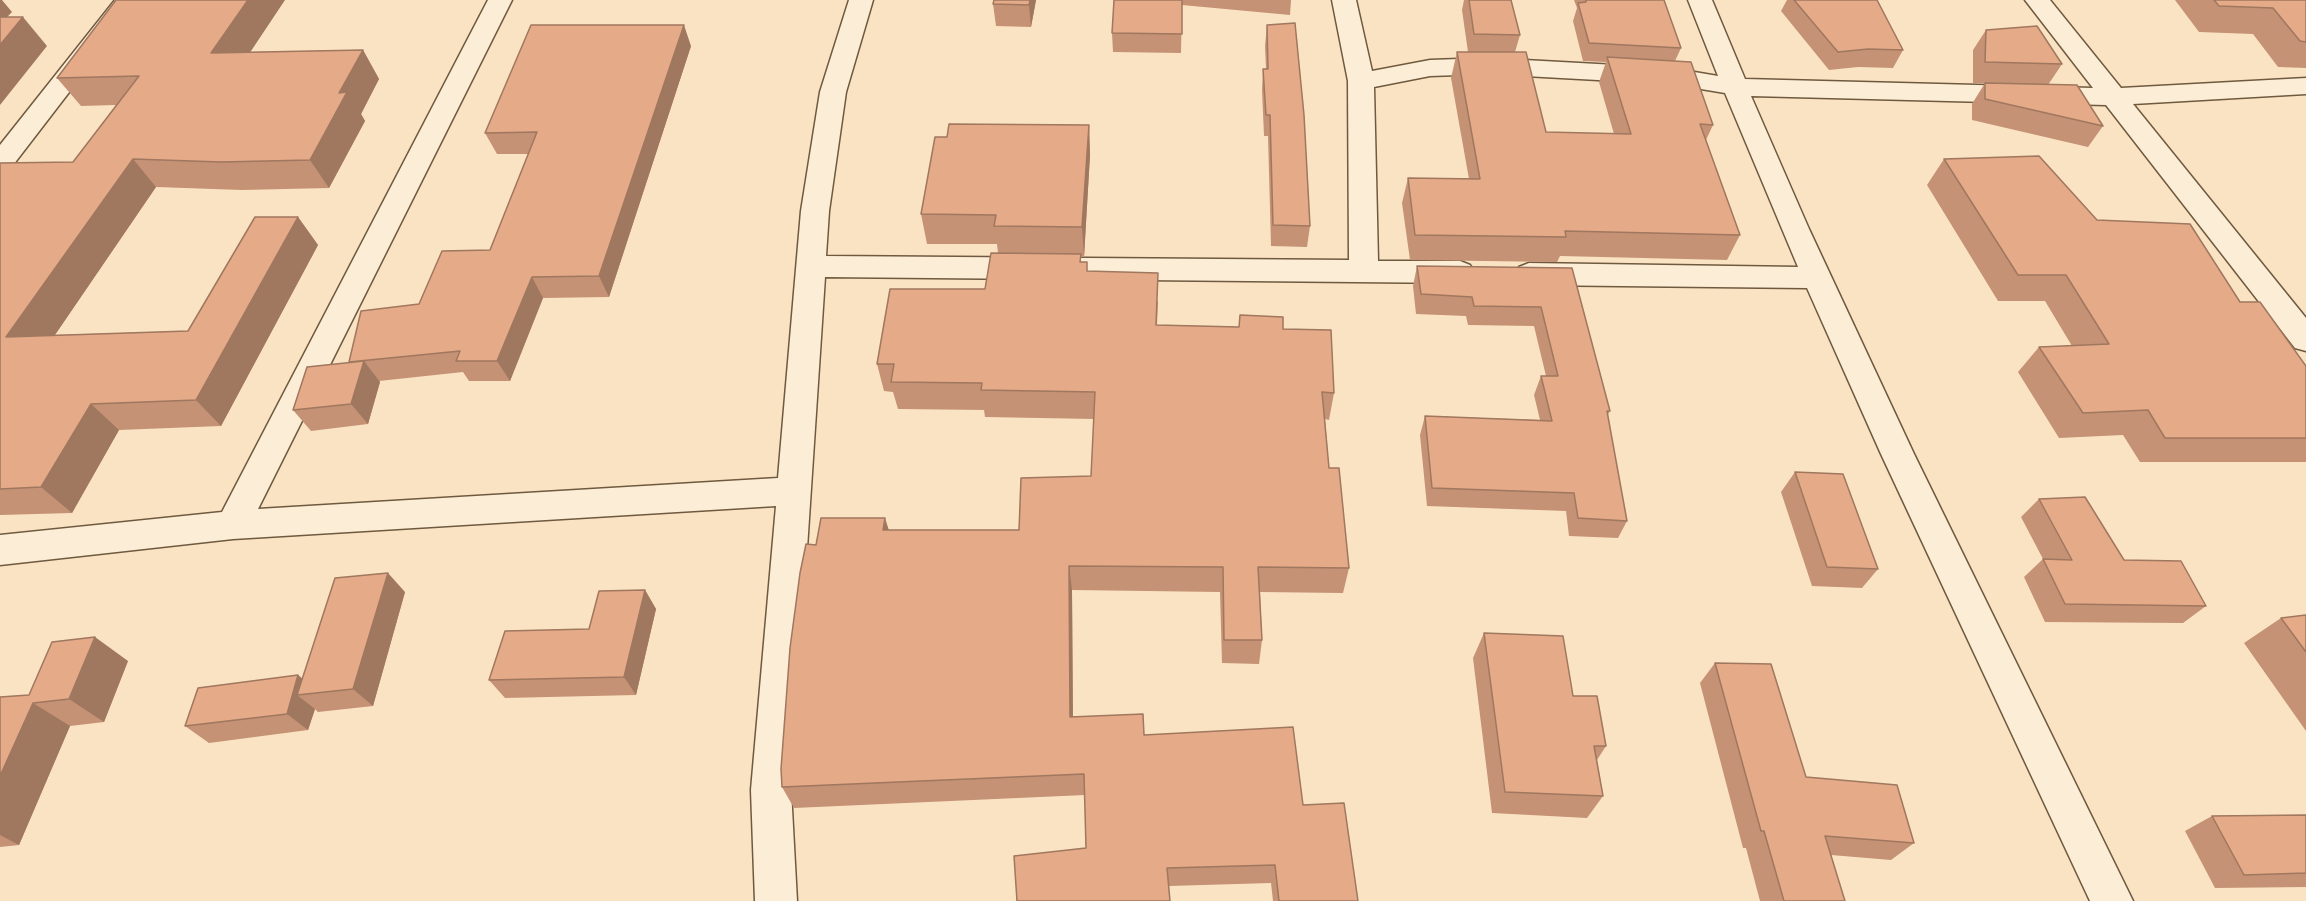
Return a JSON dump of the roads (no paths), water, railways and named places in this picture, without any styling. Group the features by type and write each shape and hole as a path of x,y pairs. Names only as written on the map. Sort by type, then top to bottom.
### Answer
{"street":[{"path":"0,163 128,0"},
{"path":"233,525 500,0"},
{"path":"777,901 771,790 815,211 833,92 861,0"},
{"path":"1344,0 1361,81 1364,271"},
{"path":"1700,0 1734,87 1815,278 2112,901"},
{"path":"2037,0 2306,340"},
{"path":"1361,81 1430,68 1488,66 1671,76 1734,87 2114,97 2306,86"},
{"path":"810,266 1815,278"},
{"path":"0,549 233,525 794,492"}]}
